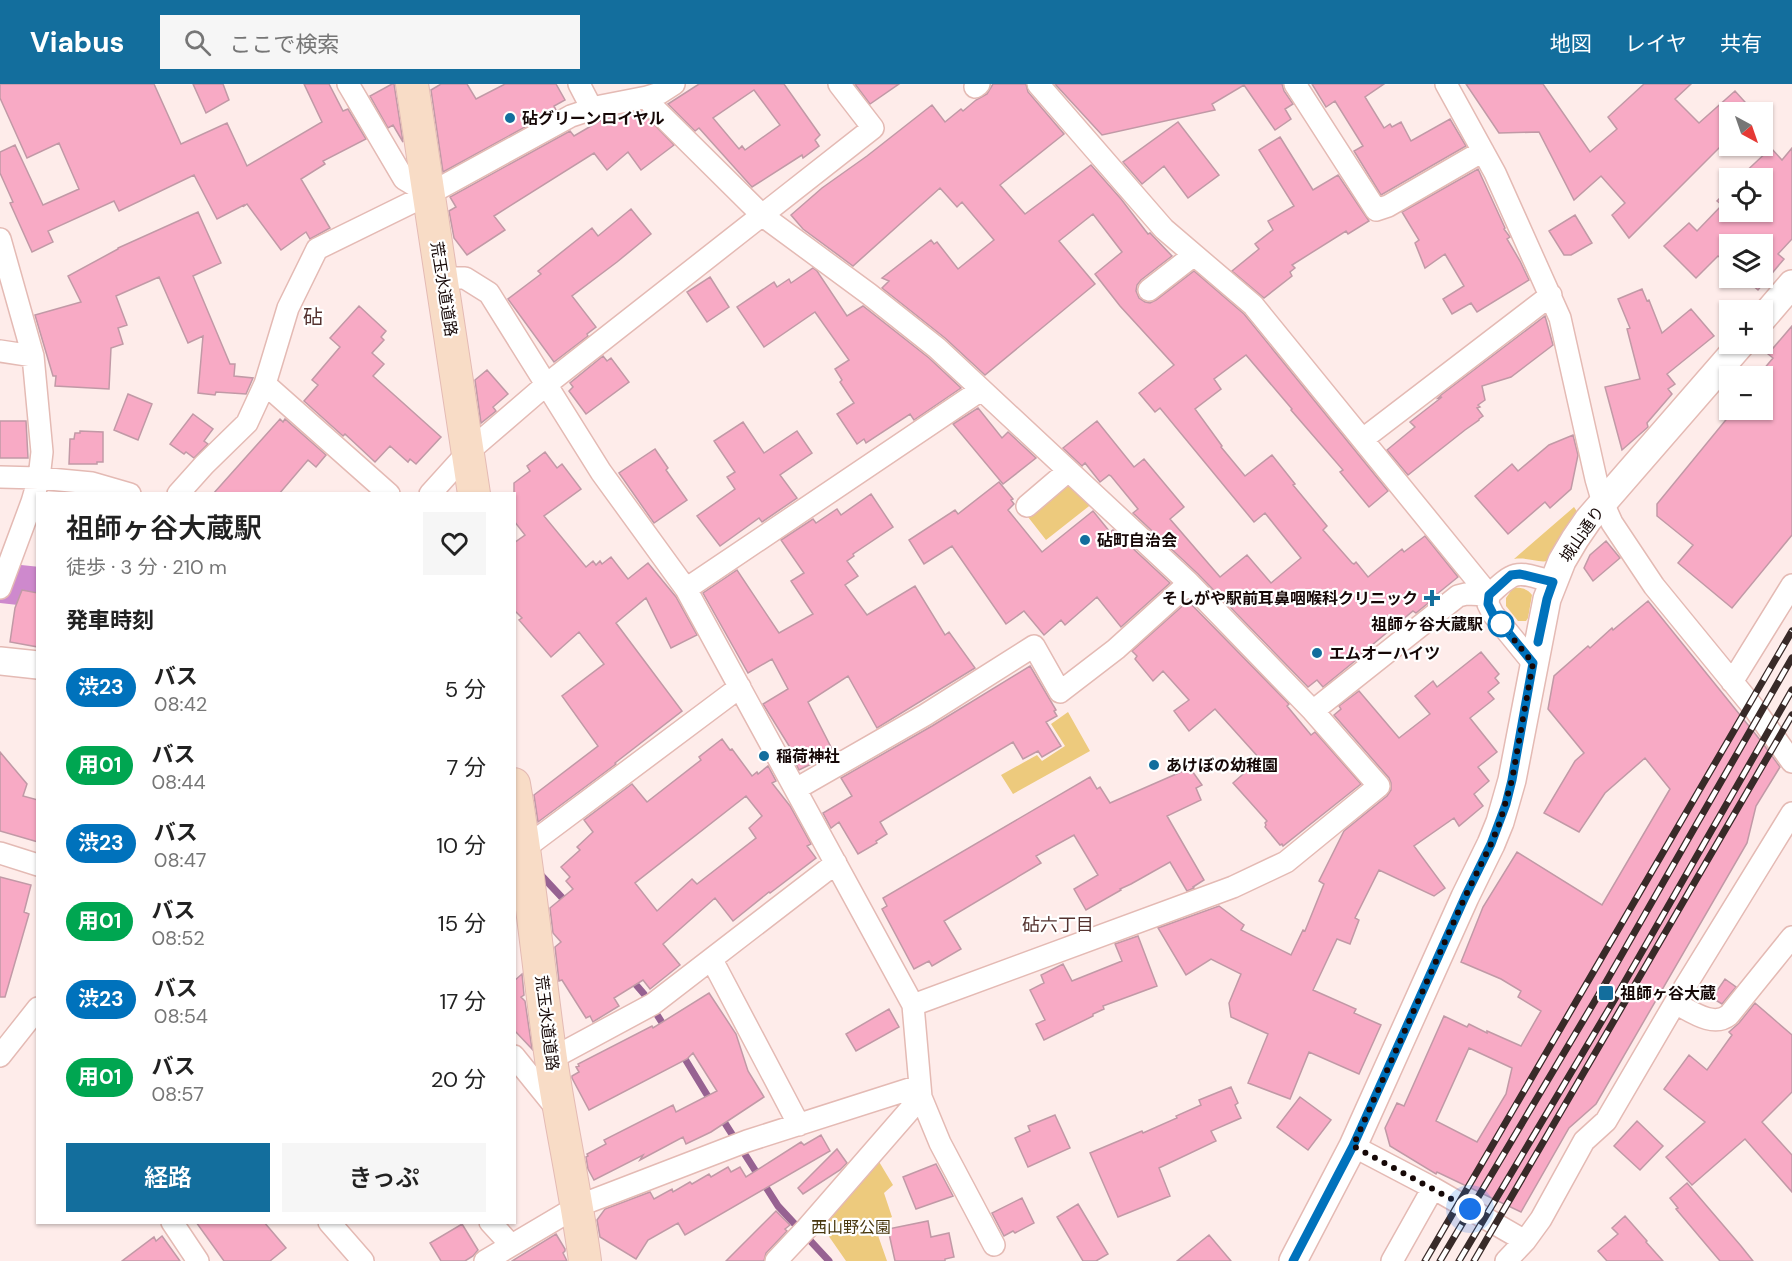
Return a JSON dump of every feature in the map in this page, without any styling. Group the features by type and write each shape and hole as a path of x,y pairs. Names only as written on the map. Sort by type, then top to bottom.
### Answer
{"main road":[{"name":"荒玉水道道路","path":"412,84 474,492"},
{"name":"荒玉水道道路","path":"516,796 525,848 551,1059 578,1206 585,1261"}],"street":[{"path":"348,84 404,179 429,194"},
{"path":"579,84 592,109"},
{"path":"180,492 247,423 265,384 288,308 317,249 429,194 562,121 592,109 647,98 674,84"},
{"path":"432,492 468,452 547,384 873,128 838,84"},
{"path":"1038,84 1164,229 1253,305 1489,595"},
{"path":"1295,84 1376,210 1388,206 1483,151"},
{"path":"1446,84 1496,173 1560,318 1603,503 1612,523 1654,586 1732,682 1792,762"},
{"path":"647,98 655,109 763,216 869,294 928,341 1190,583 1313,711 1379,786 1286,862 1211,895 913,1005"},
{"path":"0,239 33,356 42,452 39,478 3,581"},
{"path":"1149,290 1194,255"},
{"path":"442,278 465,278 489,293 601,472 686,589 913,1005 920,1091 940,1143 994,1245"},
{"path":"1773,307 1792,286"},
{"path":"1363,439 1551,295"},
{"path":"0,351 33,356"},
{"name":"城山通り","path":"1293,1261 1353,1146 1500,822 1512,780 1547,599 1562,561 1575,539 1603,503 1732,354"},
{"path":"265,384 387,492"},
{"path":"686,589 981,390"},
{"path":"1026,506 1068,471"},
{"path":"0,477 92,483 123,492"},
{"path":"1533,663 1493,614 1488,604 1489,595 1511,575 1520,574 1553,582"},
{"path":"796,789 1034,646 1060,692 1116,649 1190,583"},
{"path":"1732,682 1792,585"},
{"path":"1313,711 1458,596 1489,595"},
{"path":"0,662 36,665"},
{"path":"525,848 740,687"},
{"path":"1506,1261 1541,1219 1584,1141 1606,1121 1675,1003 1792,813"},
{"path":"0,853 36,864"},
{"path":"551,1059 647,1007 712,960 836,863"},
{"path":"1675,1003 1710,1020 1724,1019 1729,1016 1792,937"},
{"path":"712,960 799,1125"},
{"path":"0,1056 36,1011"},
{"path":"516,1058 560,1113"},
{"path":"485,1261 578,1206 738,1145 799,1125 920,1091"},
{"path":"776,1261 803,1232 920,1091"},
{"path":"1353,1146 1433,1188 1525,1241"},
{"path":"1392,1261 1433,1188"},
{"path":"173,1224 198,1261"},
{"path":"331,1224 363,1261"},
{"path":"492,1224 511,1245"}],"green space":[{"path":"1066,484 1079,485 1093,503 1046,540 1028,517"},
{"path":"1574,507 1578,513 1548,561 1514,559"},
{"path":"1513,588 1524,589 1532,595 1526,621 1518,621 1506,606 1506,598"},
{"path":"1068,712 1090,751 1013,794 1001,775 1037,755 1042,761 1065,746 1051,724"},
{"name":"西山野公園","path":"878,1160 893,1185 884,1193 892,1217 874,1224 887,1261 846,1261 821,1225"}],"building":[{"path":"0,84 154,84 181,144 227,123 247,166 322,122 304,84 329,84 343,111 348,109 366,139 323,161 325,164 301,179 330,228 310,239 306,232 281,250 247,204 217,219 194,175 119,211 114,201 48,231 53,242 32,252 10,203 13,202 0,173 0,152 15,145 43,205 79,189 59,143 27,158 0,98"},
{"path":"193,84 223,84 229,100 206,113"},
{"path":"394,84 403,142 393,125 388,128 370,96"},
{"path":"441,84 467,84 476,99 505,84 556,84 565,100 554,106 556,110 443,172 431,90"},
{"path":"699,84 784,84 820,135 815,140 819,146 803,158 802,155 752,187 699,128 695,131 668,104","holes":["754,90 780,125 745,150 742,146 739,149 713,118"]},
{"path":"855,84 899,84 870,104"},
{"path":"993,84 1026,84 1028,92 1064,134 1000,185 1025,214 1091,165 1148,234 1150,233 1172,256 1137,285 1136,291 1139,298 1150,303 1194,271 1244,314 1388,491 1369,507 1340,472 1343,470 1246,355 1214,379 1221,389 1195,409 1221,447 1245,476 1272,455 1327,526 1323,530 1352,563 1356,562 1368,577 1402,549 1404,552 1425,536 1458,577 1416,613 1413,611 1323,687 1317,680 1308,687 1198,574 1133,513 1138,509 1111,476 1109,475 1100,482 1085,463 1082,466 1063,448 1097,421 1134,467 1144,459 1184,507 1170,519 1220,577 1247,555 1271,583 1301,558 1265,513 1254,522 1160,408 1155,412 1139,393 1174,365 1120,306 1095,274 1122,252 1093,214 1059,241 1095,284 985,375 945,338 882,288 889,281 882,278 931,240 934,244 937,242 958,269 994,240 962,202 957,207 940,188 853,266 803,229 791,215 822,188 932,105 945,122 961,109 963,111 987,94"},
{"path":"1055,84 1282,84 1293,104 1285,109 1291,119 1275,130 1244,85 1212,104 1215,110 1102,135"},
{"path":"1312,84 1384,84 1365,97 1384,128 1401,122 1411,141 1450,119 1466,146 1381,195 1354,151 1363,146 1335,101 1326,107"},
{"path":"1466,84 1543,84 1590,152 1617,129 1608,117 1644,84 1691,84 1675,99 1699,123 1719,105 1719,148 1629,238 1612,215 1625,203 1601,176 1574,200 1539,132 1499,133"},
{"path":"1735,91 1745,102 1723,102"},
{"path":"641,111 674,145 641,170 628,152 607,170 594,153 494,216 505,230 467,255 454,238 449,211 456,207 450,197 570,131 574,136 603,119"},
{"path":"1178,122 1219,175 1188,198 1164,166 1142,184 1123,162"},
{"path":"1280,137 1313,190 1338,175 1369,221 1348,234 1346,231 1292,265 1295,268 1290,272 1292,276 1264,298 1232,271 1259,249 1255,244 1273,230 1268,221 1294,206 1259,150"},
{"path":"1792,148 1792,239 1778,254 1784,259 1773,272 1773,234 1719,234 1719,257 1696,278 1664,246 1689,223 1697,231 1719,208 1719,222 1773,222 1773,168 1750,168 1762,156 1773,156 1773,150 1782,160"},
{"path":"1478,169 1504,229 1510,237 1507,239 1529,280 1477,312 1471,303 1452,314 1443,299 1464,286 1445,254 1425,268 1415,243 1419,240 1402,212"},
{"path":"631,209 651,234 572,296 596,327 554,362 508,299 541,274 538,271 592,228 598,236"},
{"path":"198,212 221,263 193,276 230,364 235,364 234,376 253,378 246,394 198,393 203,336 188,343 159,277 116,296 127,325 118,328 123,344 111,348 109,389 55,386 56,376 53,376 35,315 81,302 68,276 118,248"},
{"path":"1575,215 1592,243 1571,255 1564,255 1549,231"},
{"path":"813,268 847,316 863,306 929,358 961,388 914,420 910,414 866,443 864,439 857,444 837,414 854,403 840,382 842,380 835,369 849,360 815,312 764,347 737,307 774,282 777,287 789,279 791,283"},
{"path":"710,277 729,307 707,322 687,292"},
{"path":"1642,289 1647,301 1649,300 1662,333 1691,309 1714,336 1667,374 1675,384 1668,389 1672,394 1647,423 1648,427 1622,450 1605,387 1640,379 1627,329 1630,328 1618,299"},
{"path":"359,306 386,331 381,337 384,340 372,353 384,364 373,376 441,437 416,464 410,459 408,462 390,446 375,462 304,401 318,385 312,380 340,347 330,338"},
{"path":"1545,316 1553,345 1511,377 1482,386 1485,400 1477,408 1483,416 1408,475 1387,450 1415,427 1410,422 1442,397 1438,398 1441,395"},
{"path":"1792,326 1792,535 1732,608 1678,563 1693,545 1657,516 1657,504 1726,420 1773,420 1773,366 1766,366 1773,358 1768,354 1773,354 1773,348"},
{"path":"603,356 607,361 611,358 629,382 586,414 569,391 573,387 570,383"},
{"path":"487,370 508,394 493,407 496,411 481,423 475,380"},
{"path":"128,394 152,404 138,440 114,430"},
{"path":"978,408 1002,438 1008,432 1036,458 1003,484 953,424"},
{"path":"193,414 213,429 204,441 208,444 194,458 170,444"},
{"path":"280,419 283,422 285,419 326,455 316,467 308,460 281,492 215,492"},
{"path":"0,421 26,421 28,458 0,458"},
{"path":"743,422 764,453 797,431 812,453 780,475 797,498 762,522 759,518 720,546 697,516 735,489 727,477 735,472 714,441"},
{"path":"80,431 103,432 103,462 69,464 70,439 74,439 75,433 80,433"},
{"path":"1573,435 1578,455 1571,489 1550,508 1545,502 1508,534 1475,496 1512,464 1518,471 1549,445"},
{"path":"655,449 668,468 666,470 687,500 654,523 619,473"},
{"path":"545,452 557,468 562,464 581,489 544,516 586,567 593,561 596,565 600,561 602,564 611,557 628,579 648,563 676,597 697,635 671,648 646,598 616,623 682,711 538,822 534,795 598,746 562,696 604,664 579,632 551,657 519,620 522,618 516,612 516,542 525,535 516,524 514,483 530,471 527,466"},
{"path":"999,482 1013,499 1011,500 1014,504 1008,510 1042,552 1093,511 1110,532 1113,530 1170,583 1121,627 1097,597 1065,625 1061,620 1044,635 1024,611 1006,624 952,546 924,564 909,540 955,510 958,514"},
{"path":"871,494 893,527 853,554 854,556 847,561 858,576 845,585 867,615 915,586 945,635 949,632 975,668 877,728 848,676 808,702 834,753 799,770 789,750 791,749 763,704 788,689 772,659 748,673 703,593 737,570 779,633 813,614 791,581 804,573 781,540 813,519 816,523 837,509 841,515"},
{"path":"1606,541 1620,558 1593,581 1584,568 1590,555"},
{"path":"22,590 36,593 36,647 10,642 15,608"},
{"path":"1188,601 1289,704 1287,706 1311,735 1315,732 1361,784 1283,846 1265,827 1267,821 1233,783 1260,759 1215,709 1189,731 1174,711 1189,700 1163,671 1153,681 1135,659 1137,656 1132,651"},
{"path":"1648,601 1780,767 1756,806 1747,843 1596,1104 1569,1128 1521,1212 1437,1172 1436,1174 1390,1146 1385,1128 1397,1103 1404,1106 1444,1016 1467,1027 1469,1024 1521,1046 1541,1011 1518,997 1521,991 1501,979 1461,962 1483,907 1517,852 1602,905 1670,789 1645,758 1605,793 1579,832 1544,813 1575,761 1584,753 1548,709 1554,676 1588,646 1590,648 1612,628 1613,630","holes":["1469,1048 1512,1068 1506,1094 1477,1142 1436,1121"]},
{"path":"1481,652 1499,674 1495,678 1499,683 1488,692 1494,699 1470,718 1497,752 1478,767 1489,781 1474,794 1483,806 1459,826 1454,818 1414,846 1445,888 1434,896 1379,870 1355,918 1359,920 1350,944 1337,939 1313,990 1356,1009 1354,1013 1381,1025 1359,1074 1309,1052 1290,1099 1248,1083 1268,1034 1231,1017 1229,1003 1241,974 1211,959 1186,975 1158,928 1219,906 1244,925 1241,930 1291,955 1303,930 1305,931 1324,884 1319,881 1344,831 1387,796 1391,790 1389,778 1334,715 1341,709 1339,706 1359,691 1399,738 1430,714 1415,696 1433,681 1437,687"},
{"path":"1030,666 1056,710 1054,711 1057,716 1046,722 1061,746 1042,757 1038,751 1023,759 1013,742 880,822 887,834 858,854 839,822 831,828 823,813 852,796 841,778"},
{"path":"722,739 752,776 768,766 776,781 772,783 790,806 811,844 807,846 816,858 733,921 715,898 663,944 680,965 650,989 643,980 614,998 619,1006 593,1022 590,1016 586,1018 562,980 559,981 555,947 561,942 553,933 550,908 573,889 566,881 570,877 561,867 580,850 577,847 593,832 584,820 632,784 647,802 701,760 699,757","holes":["746,796 762,816 749,828 756,838 697,884 692,879 657,911 635,883"]},
{"path":"0,752 27,784 23,796 36,799 36,841 0,831"},
{"path":"1190,768 1202,785 1196,788 1201,800 1167,816 1204,880 1194,888 1187,891 1170,862 1086,910 1074,889 1098,875 1074,835 1036,856 1041,863 944,921 961,949 932,966 929,961 914,969 882,909 887,906 883,898 1090,777 1097,789 1100,787 1110,803"},
{"path":"0,877 31,885 24,912 29,914 5,997 0,997"},
{"path":"1138,936 1157,986 1103,1006 1104,1009 1093,1016 1044,1040 1036,1024 1045,1020 1030,990 1044,983 1041,975 1063,964 1072,981 1122,961 1115,944"},
{"path":"522,974 524,995 521,997 525,1001 532,1049 516,1032 516,979"},
{"path":"1725,979 1736,987 1722,1004 1712,998"},
{"path":"709,993 736,1034 748,1071 764,1097 711,1132 686,1144 683,1137 640,1160 643,1155 594,1180 588,1169 586,1157 587,1154 606,1144 604,1140 673,1105 676,1112 717,1091 693,1053 687,1059 589,1110 572,1078 579,1072 576,1067 652,1026 653,1028"},
{"path":"1755,1003 1792,1035 1792,1092 1762,1122 1792,1155 1792,1192 1745,1139 1692,1185 1666,1157 1705,1122 1664,1089 1689,1055 1707,1070 1732,1035 1729,1032"},
{"path":"889,1009 899,1027 856,1051 846,1034"},
{"path":"1231,1087 1241,1118 1211,1131 1216,1141 1159,1168 1170,1196 1118,1217 1090,1153 1177,1118 1176,1116 1201,1105 1199,1100"},
{"path":"1300,1097 1331,1120 1308,1150 1277,1127"},
{"path":"1055,1115 1070,1148 1028,1167 1015,1138 1030,1131 1028,1126"},
{"path":"1637,1121 1663,1146 1640,1170 1614,1146"},
{"path":"821,1135 830,1151 685,1235 678,1223 648,1240 636,1259 600,1237 597,1220 605,1209 650,1192 654,1199 672,1189 673,1192 690,1182 692,1184 709,1174 711,1177 728,1167 731,1172 740,1167 746,1177 801,1142 804,1145"},
{"path":"837,1149 847,1163 803,1194 798,1188"},
{"path":"936,1164 953,1196 916,1209 903,1177"},
{"path":"1687,1183 1753,1261 1720,1261 1676,1209 1678,1208 1670,1198"},
{"path":"1022,1198 1034,1223 1004,1236 992,1213"},
{"path":"1078,1204 1108,1254 1096,1261 1083,1261 1057,1217"},
{"path":"776,1211 790,1225 766,1253 764,1261 726,1261"},
{"path":"1625,1216 1663,1261 1607,1261 1598,1251 1618,1234 1612,1228"},
{"path":"928,1221 931,1237 949,1233 954,1257 945,1259 945,1261 895,1261 888,1229"},
{"path":"197,1224 266,1224 286,1248 270,1261 224,1261"},
{"path":"462,1224 478,1250 465,1261 441,1261 430,1243"},
{"path":"556,1234 565,1249 563,1253 567,1261 512,1261"},
{"path":"1209,1235 1231,1261 1177,1261"},
{"path":"162,1236 180,1261 122,1261 154,1237 156,1241"}],"waterway":[{"path":"0,583 36,587"},
{"path":"540,874 568,904"},
{"path":"631,979 644,994 666,1029"},
{"path":"682,1054 712,1103"},
{"path":"721,1117 778,1206 829,1261"}],"railway":[{"path":"1425,1261 1792,631"},
{"path":"1440,1261 1602,989 1792,658"},
{"path":"1459,1261 1616,997 1792,690"},
{"path":"1474,1261 1792,715"}],"bus line":[{"name":"渋23","path":"1293,1261 1353,1146 1491,844 1506,804 1533,663 1493,614 1488,604 1489,595 1511,575 1520,574 1553,582 1538,642"}],"place":[{"name":"砧グリーンロイヤル","path":"510,118"},
{"name":"砧町自治会","path":"1085,540"},
{"name":"そしがや駅前耳鼻咽喉科クリニック","path":"1432,598"},
{"name":"祖師ヶ谷大蔵駅","path":"1501,624"},
{"name":"エムオーハイツ","path":"1317,653"},
{"name":"稲荷神社","path":"764,756"},
{"name":"あけぼの幼稚園","path":"1154,765"},
{"name":"祖師ヶ谷大蔵","path":"1606,993"}],"district":[{"name":"砧","path":"313,317"},
{"name":"砧六丁目","path":"1058,925"}],"route":[{"path":"1470,1209 1353,1146 1491,844 1506,804 1533,663 1498,620 1501,624"}]}
